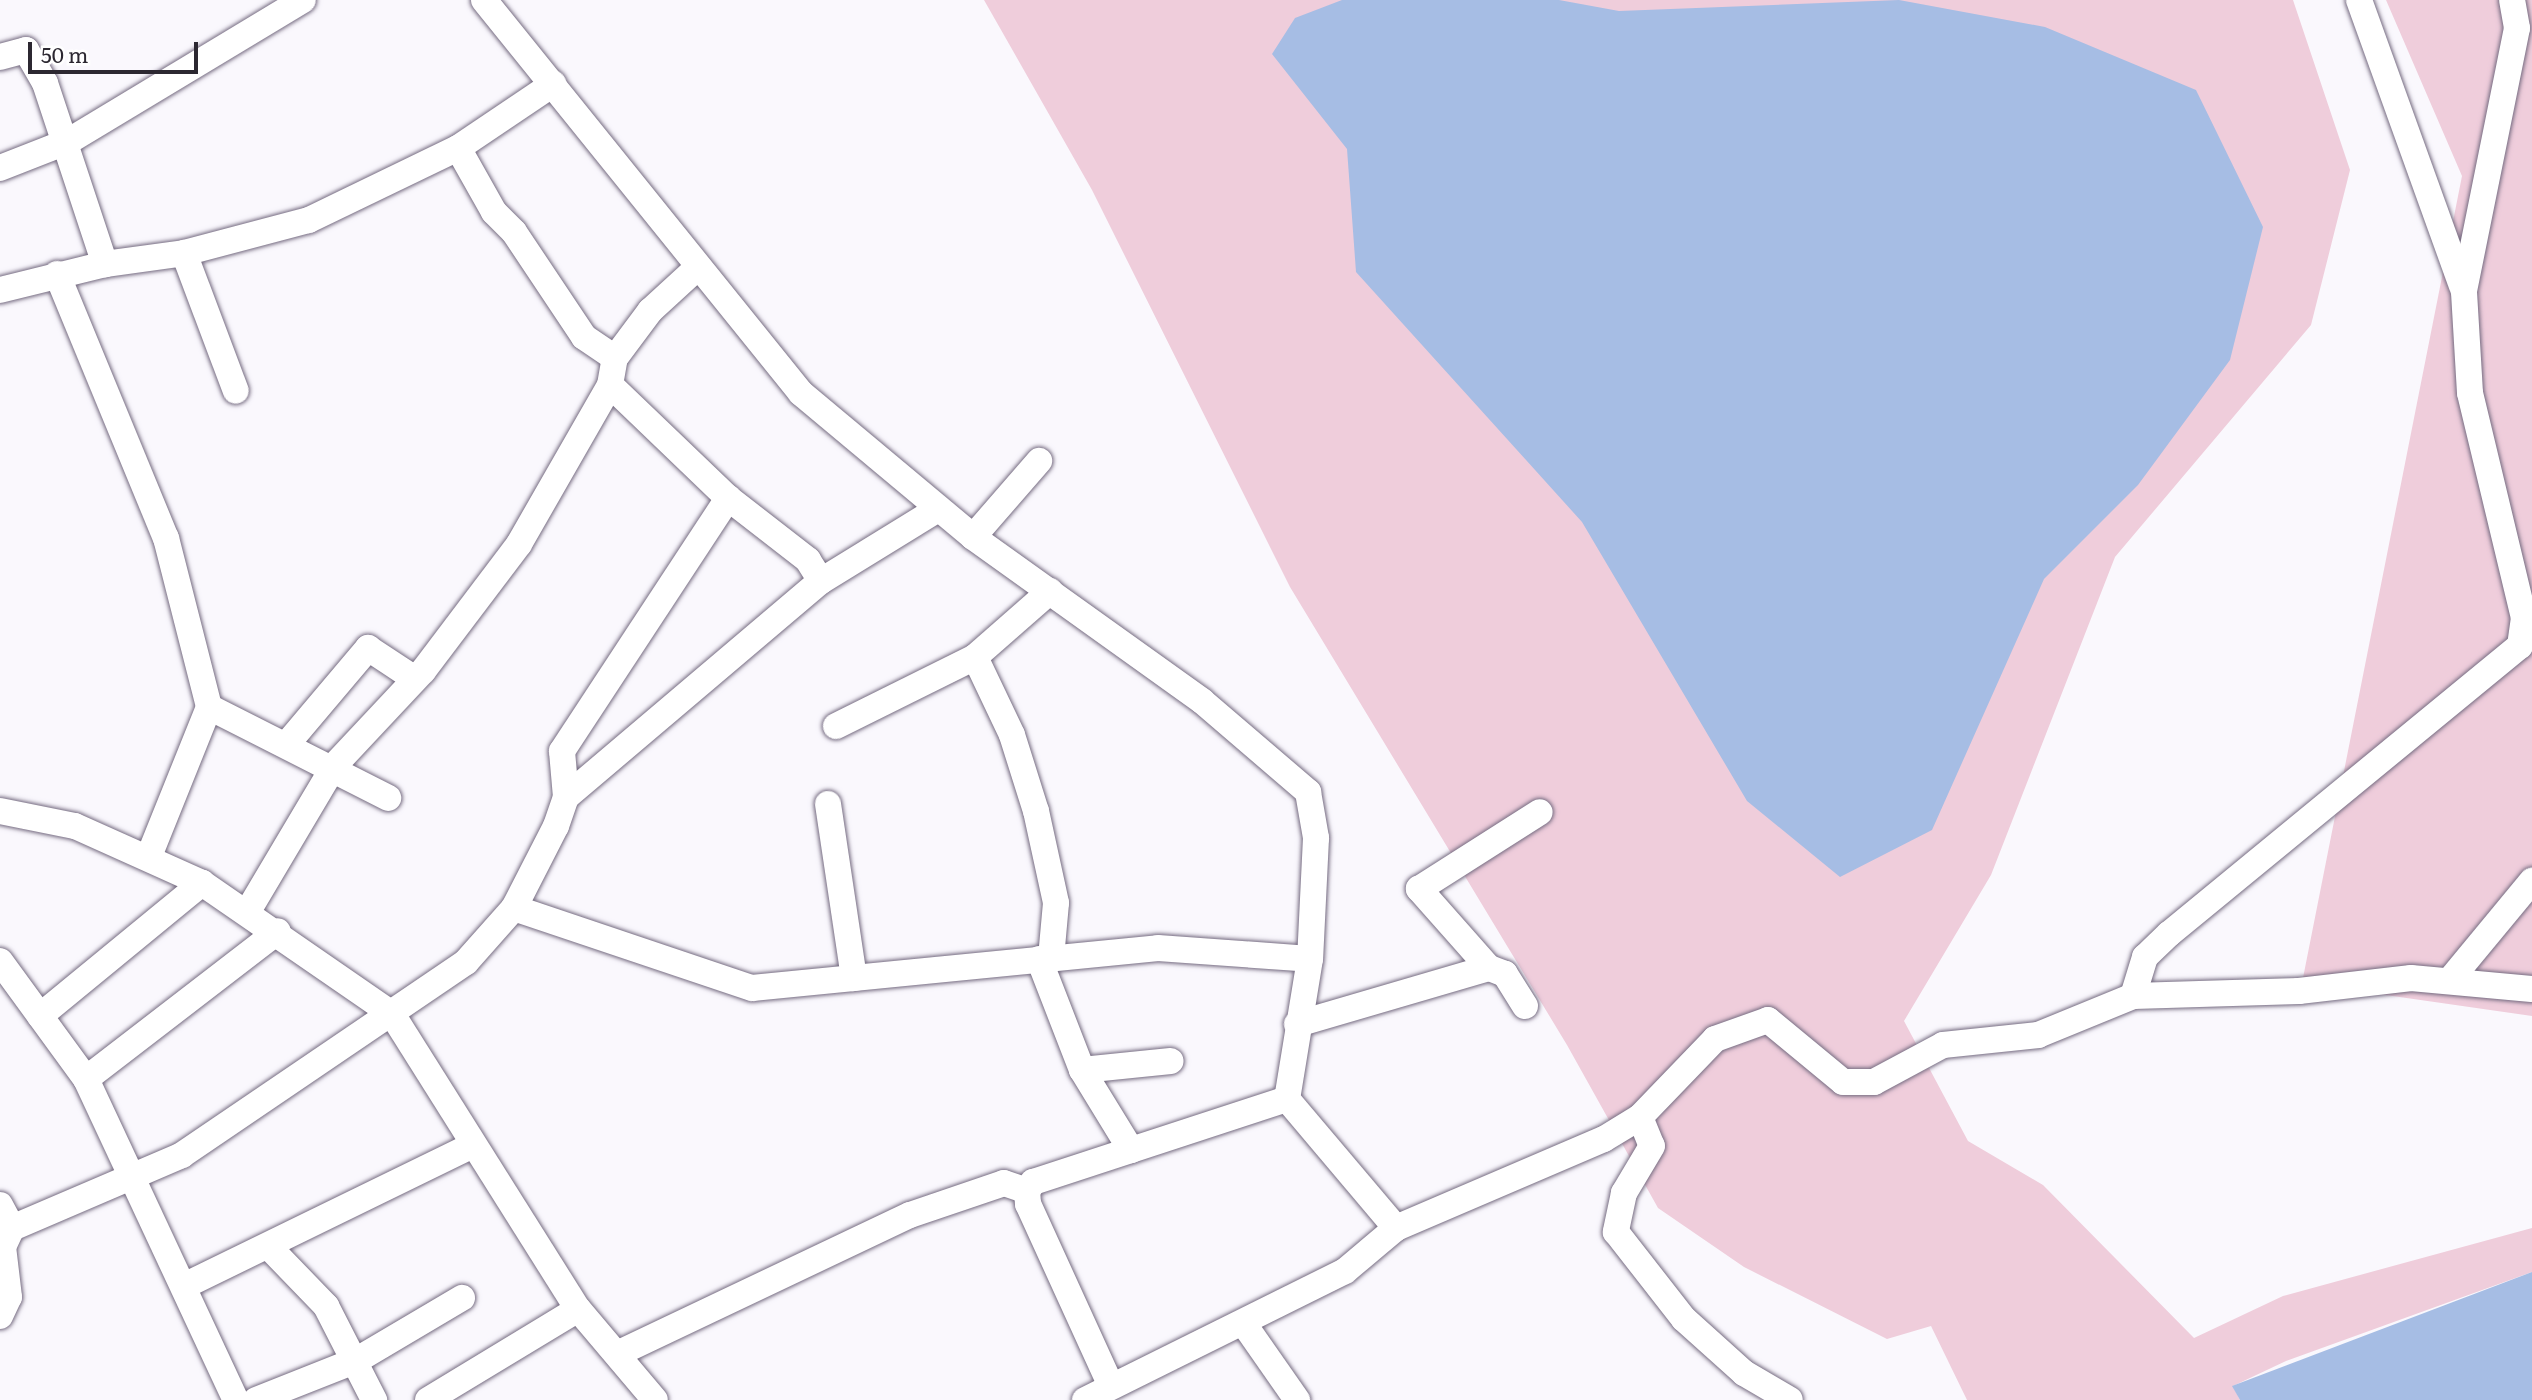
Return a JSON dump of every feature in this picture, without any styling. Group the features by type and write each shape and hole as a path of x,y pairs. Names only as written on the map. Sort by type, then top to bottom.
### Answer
{"street":[{"path":"0,168 69,141 303,0"},
{"path":"2359,0 2464,290"},
{"path":"2133,996 2145,957 2169,934 2519,646 2524,618 2470,393 2464,290 2517,28 2512,0"},
{"path":"486,1 697,268 802,393 973,537 1202,701 1308,792 1316,838 1310,958 1297,1024 1287,1099 1396,1228"},
{"path":"0,57 20,48 31,56 69,141 104,264"},
{"path":"0,290 104,264 184,253 309,220 458,148 553,84"},
{"path":"458,148 494,212 514,232 584,337 615,358"},
{"path":"184,253 236,391"},
{"path":"248,911 334,766 415,679 525,535 610,385 615,358 650,311 697,268"},
{"path":"57,274 166,538 209,708 149,856"},
{"path":"610,385 728,498 807,560 821,581"},
{"path":"973,537 1039,461"},
{"path":"566,797 562,751 728,498"},
{"path":"0,1316 9,1297 3,1247 12,1228 129,1175 182,1155 466,962 514,908 566,797 821,581 938,509"},
{"path":"835,726 975,657 1050,591"},
{"path":"287,744 368,648 415,679"},
{"path":"975,657 1012,735 1035,811 1056,903 1045,959 1082,1070 1131,1150"},
{"path":"209,708 334,766 388,798"},
{"path":"828,804 854,978"},
{"path":"0,811 75,826 149,856 202,883 278,931 392,1014 471,1146 578,1310 655,1400"},
{"path":"1525,1006 1505,974 1489,968 1419,889 1540,812"},
{"path":"2450,980 2532,881"},
{"path":"40,1016 202,883"},
{"path":"514,908 752,988 1158,948 1310,958"},
{"path":"86,1079 278,931"},
{"path":"0,961 86,1079 236,1400"},
{"path":"1297,1024 1489,968"},
{"path":"1084,1400 1244,1324 1345,1270 1396,1228 1640,1117 1715,1039 1768,1020 1843,1082 1874,1082 1942,1045 2038,1035 2133,996 2450,980 2532,989"},
{"path":"1082,1070 1171,1061"},
{"path":"1111,1387 1028,1205 1027,1191 1033,1182 1287,1099"},
{"path":"1640,1117 1652,1146 1624,1193 1616,1232 1684,1319 1744,1373 1790,1400"},
{"path":"184,1286 270,1248 471,1146"},
{"path":"617,1354 910,1214 1004,1183 1027,1191"},
{"path":"0,1205 12,1228"},
{"path":"270,1248 327,1306 358,1360 374,1400"},
{"path":"256,1400 358,1360 462,1298"},
{"path":"428,1400 578,1310"},
{"path":"1244,1324 1297,1400"}],"shaded area":[{"path":"984,0 2293,0 2350,170 2311,325 2115,557 1991,875 1904,1021 1968,1141 2043,1185 2194,1338 2283,1296 2532,1228 2532,1272 2286,1361 2233,1386 2240,1400 1967,1400 1931,1326 1887,1339 1744,1267 1658,1208 1567,1045 1290,587 1092,190"},
{"path":"2386,0 2532,0 2532,1016 2302,983 2462,176"}],"water":[{"path":"1342,0 1559,0 1619,11 1899,0 2045,27 2196,90 2263,227 2230,360 2138,485 2044,579 1932,830 1840,877 1747,801 1582,522 1356,272 1347,149 1272,54 1295,18"},
{"path":"2532,1272 2532,1400 2240,1400 2232,1386"}]}
